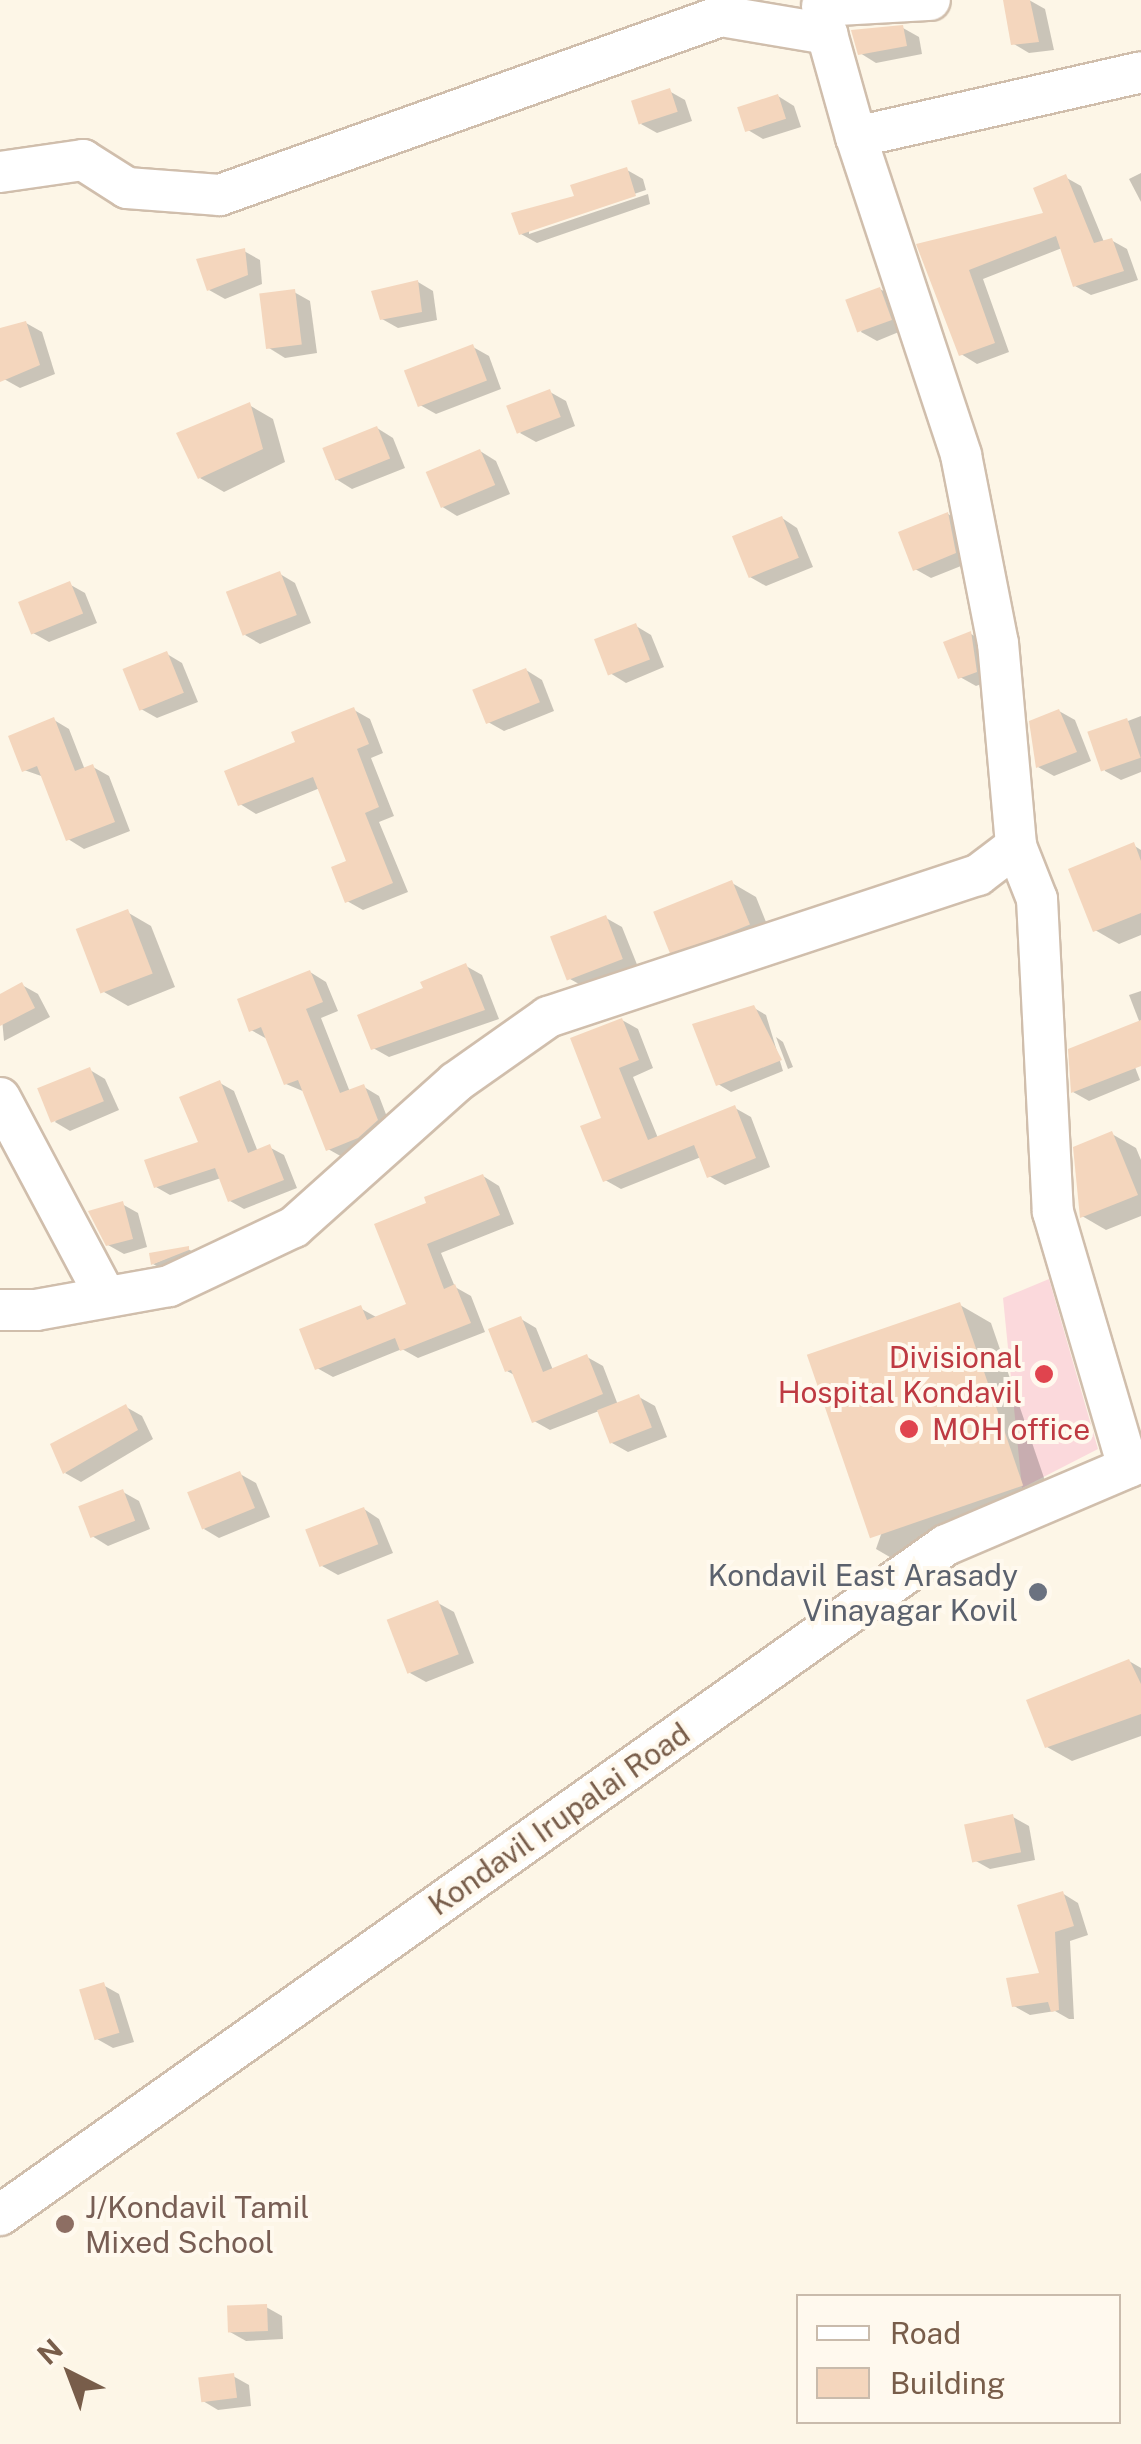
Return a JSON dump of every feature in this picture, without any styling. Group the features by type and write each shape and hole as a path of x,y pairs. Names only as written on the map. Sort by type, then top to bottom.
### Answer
{"street":[{"path":"2,167 83,160 127,188 220,196 721,16 824,13 930,0"},
{"path":"824,13 856,138 961,454 998,643 1016,846 1037,900 1053,1212 1135,1464"},
{"path":"856,138 1141,72"},
{"path":"0,1310 36,1310 169,1286 294,1227 456,1082 548,1017 978,875 1016,846"},
{"path":"0,1098 106,1297"},
{"name":"Kondavil Irupalai Road","path":"0,2216 946,1545 1135,1464"}],"shaded area":[{"name":"Divisional Hospital Kondavil","path":"1049,1279 1098,1449 1022,1488 1003,1298"}],"building":[{"path":"1003,0 1030,0 1039,42 1011,45"},
{"path":"903,25 907,46 858,55 851,30"},
{"path":"670,88 678,112 639,124 631,101"},
{"path":"778,94 786,119 745,132 737,107"},
{"path":"627,167 636,196 519,235 511,213 574,196 570,185"},
{"path":"1066,174 1094,243 1112,238 1124,271 1073,287 1056,236 969,270 995,343 959,356 916,244 1043,213 1033,188"},
{"path":"245,248 248,275 207,291 196,259"},
{"path":"418,280 422,312 380,320 371,291"},
{"path":"880,287 892,320 857,333 845,300"},
{"path":"295,289 302,345 266,349 259,293"},
{"path":"26,321 40,365 0,382 0,328"},
{"path":"473,344 487,380 418,407 404,371"},
{"path":"550,389 561,417 517,434 506,406"},
{"path":"250,402 263,449 198,479 176,433"},
{"path":"377,426 390,458 335,481 322,448"},
{"path":"480,449 495,485 441,508 426,472"},
{"path":"948,512 956,553 913,571 898,532"},
{"path":"782,516 799,558 749,578 732,536"},
{"path":"280,571 297,615 243,636 226,592"},
{"path":"70,581 83,613 31,634 18,602"},
{"path":"636,623 650,659 608,676 594,639"},
{"path":"971,631 977,672 958,679 943,642"},
{"path":"167,651 184,693 139,711 122,669"},
{"path":"526,668 540,702 486,724 472,690"},
{"path":"354,707 369,744 357,749 379,807 365,813 393,883 345,903 331,867 346,861 313,777 238,806 224,771 295,742 291,732"},
{"path":"1059,709 1077,752 1036,768 1029,721"},
{"path":"54,717 75,771 93,764 115,822 66,841 37,766 22,772 8,736"},
{"path":"1127,718 1141,758 1101,771 1087,732"},
{"path":"1134,842 1141,861 1141,913 1093,932 1068,869"},
{"path":"732,880 750,925 671,956 653,912"},
{"path":"128,909 153,973 100,993 76,929"},
{"path":"606,915 623,959 567,980 550,937"},
{"path":"466,963 485,1010 371,1050 357,1015 423,988 420,982"},
{"path":"310,970 323,1002 306,1009 340,1093 364,1084 378,1120 358,1138 326,1151 298,1080 284,1085 261,1027 249,1032 237,999"},
{"path":"22,982 35,1008 0,1026 0,994"},
{"path":"754,1005 782,1060 716,1086 692,1024"},
{"path":"622,1018 639,1060 619,1068 648,1140 735,1105 756,1158 707,1178 694,1145 603,1182 580,1126 601,1118 570,1038"},
{"path":"1141,1020 1141,1066 1071,1093 1068,1049"},
{"path":"90,1067 104,1101 51,1123 37,1088"},
{"path":"220,1080 248,1153 270,1144 284,1180 228,1202 215,1168 154,1188 144,1160 198,1142 179,1097"},
{"path":"1112,1131 1138,1195 1080,1218 1073,1147"},
{"path":"483,1174 500,1215 427,1244 444,1289 455,1284 471,1323 400,1351 395,1338 315,1370 299,1329 361,1305 367,1320 406,1304 374,1224 426,1203 424,1197"},
{"path":"123,1201 133,1239 106,1246 88,1211"},
{"path":"189,1246 189,1250 151,1265 149,1253"},
{"path":"960,1302 1023,1485 870,1538 807,1355"},
{"path":"521,1316 543,1372 587,1354 603,1394 532,1423 511,1370 505,1372 488,1329"},
{"path":"639,1394 652,1428 610,1444 597,1410"},
{"path":"126,1404 138,1430 63,1474 50,1444"},
{"path":"240,1471 255,1508 202,1529 187,1492"},
{"path":"123,1489 135,1521 90,1538 78,1506"},
{"path":"364,1507 378,1544 320,1567 305,1530"},
{"path":"438,1600 459,1654 407,1674 387,1620"},
{"path":"1129,1659 1141,1684 1141,1714 1045,1748 1026,1700"},
{"path":"1013,1814 1021,1852 972,1863 964,1824"},
{"path":"1063,1891 1074,1926 1055,1932 1059,2010 1051,2012 1048,2002 1012,2007 1006,1978 1039,1973 1017,1905"},
{"path":"104,1982 119,2033 95,2040 79,1990"},
{"path":"267,2304 268,2331 228,2332 227,2305"},
{"path":"234,2373 237,2398 201,2402 198,2377"}],"place":[{"name":"Divisional Hospital Kondavil","path":"1044,1374"},
{"name":"MOH office","path":"909,1429"},
{"name":"Kondavil East Arasady Vinayagar Kovil","path":"1038,1592"},
{"name":"J/Kondavil Tamil Mixed School","path":"65,2224"}]}
